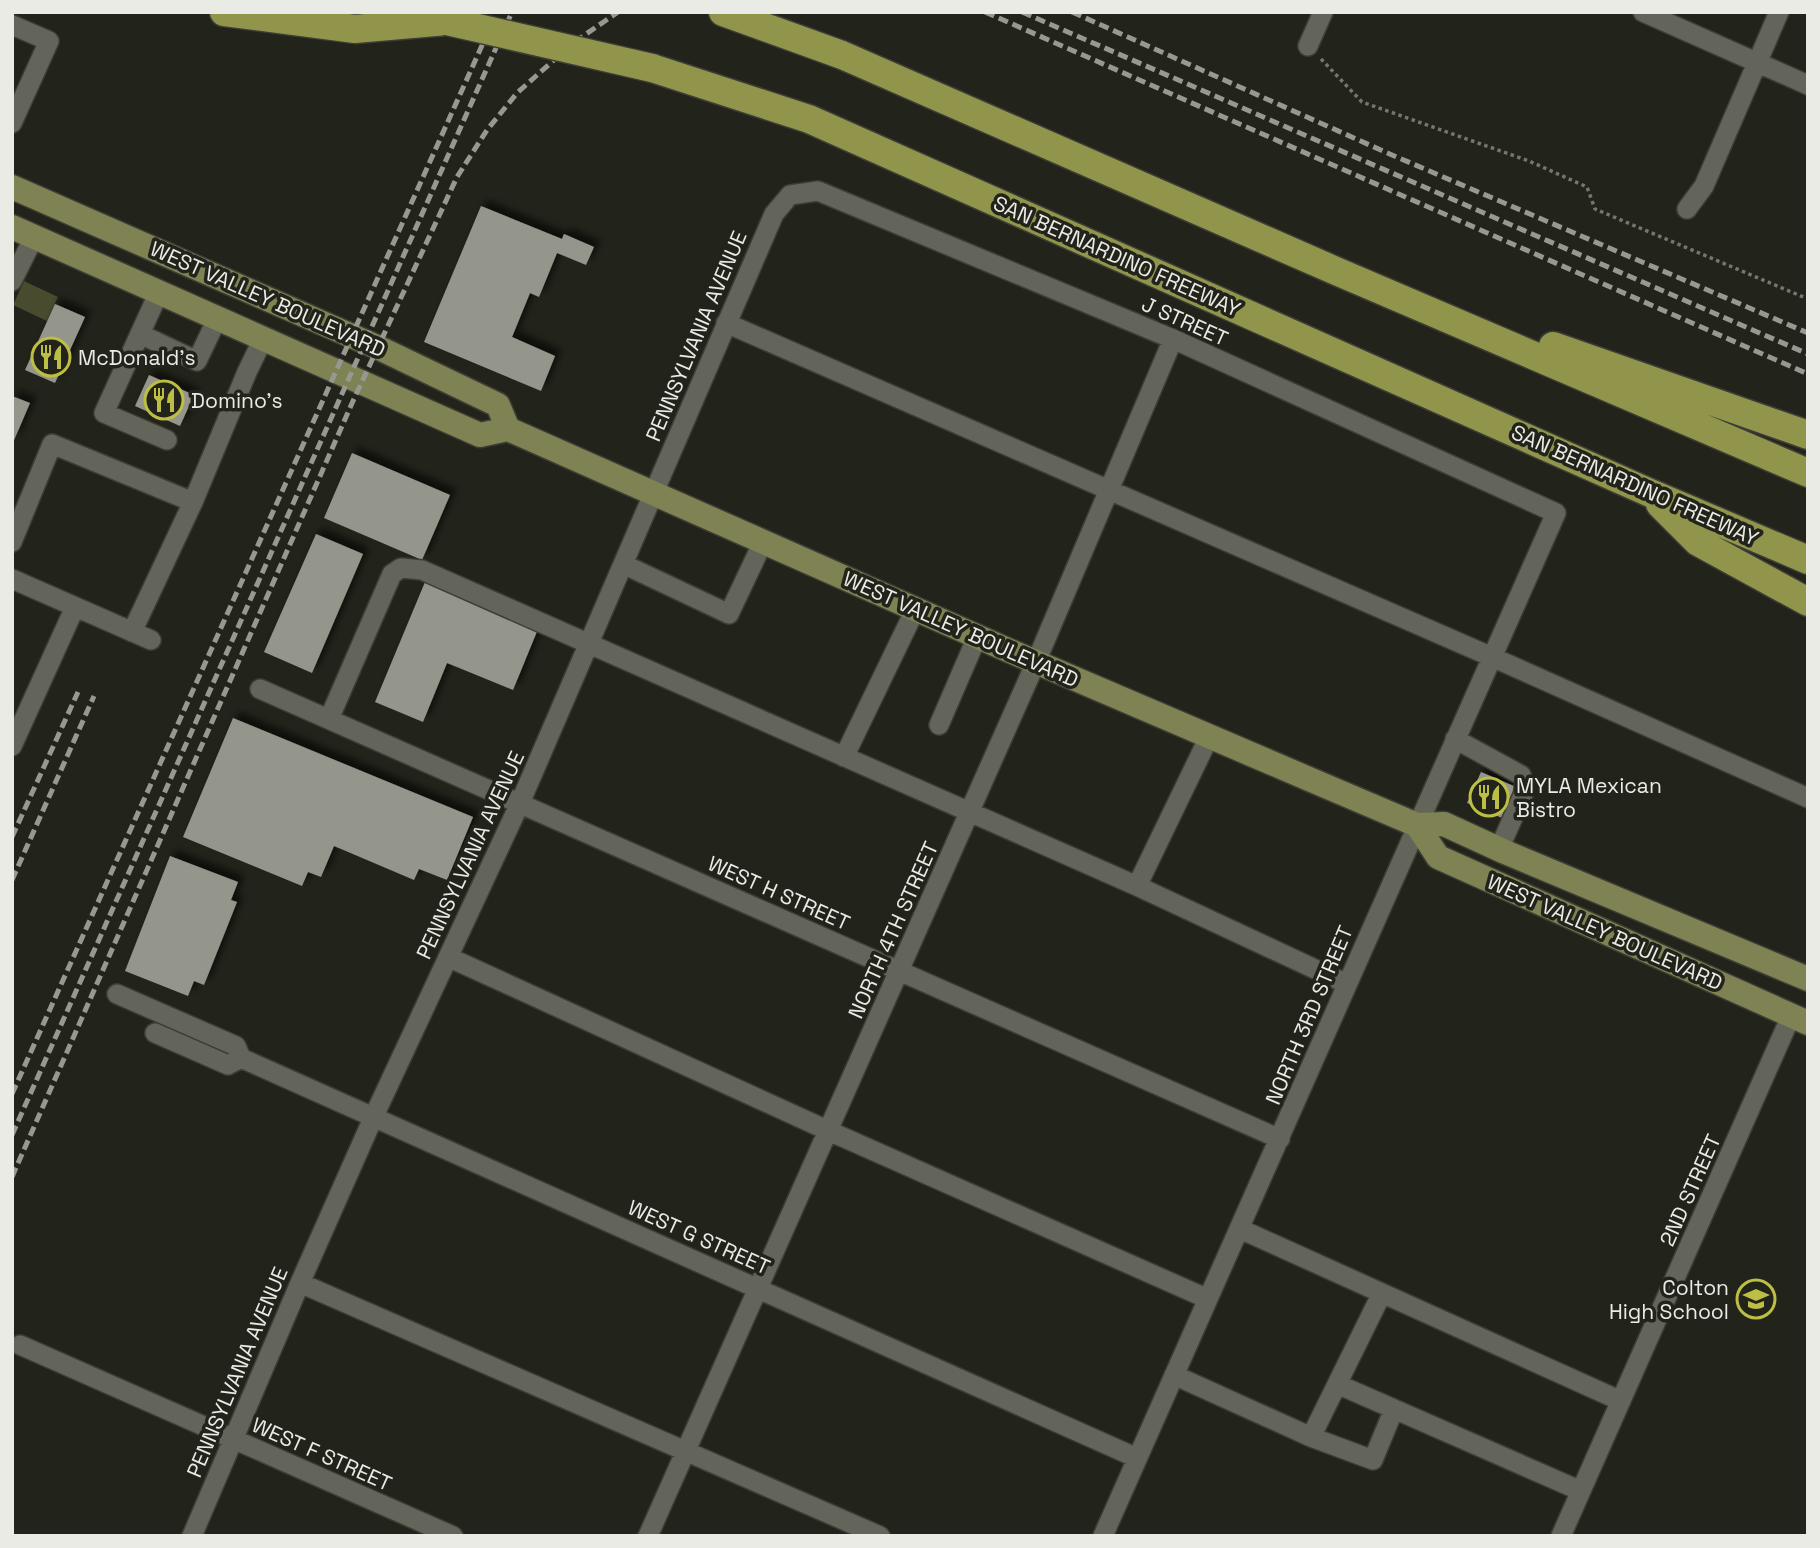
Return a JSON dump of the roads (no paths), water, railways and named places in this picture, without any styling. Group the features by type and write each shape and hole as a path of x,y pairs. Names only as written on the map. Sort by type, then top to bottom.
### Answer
{"highway":[{"path":"224,12 355,29 447,21"},
{"name":"SAN BERNARDINO FREEWAY","path":"405,12 652,68 810,119 1648,492 1808,560"},
{"path":"723,12 842,55 1808,473"},
{"path":"1336,271 1808,435"},
{"path":"1648,492 1698,542 1808,602"}],"main road":[{"name":"WEST VALLEY BOULEVARD","path":"12,187 377,347 498,405 508,429"},
{"name":"WEST VALLEY BOULEVARD","path":"23,232 480,435 508,429 1035,663 1209,737 1417,825 1444,824 1808,979"},
{"path":"123,276 152,276 210,300 226,297 232,284"},
{"name":"WEST VALLEY BOULEVARD","path":"1417,825 1438,857 1799,1020"}],"street":[{"path":"1308,46 1323,12"},
{"path":"1643,12 1808,85"},
{"path":"1687,209 1704,186 1779,12"},
{"path":"12,25 49,41 12,123"},
{"name":"J STREET","path":"790,195 818,191 1172,339 1556,513"},
{"name":"PENNSYLVANIA AVENUE","path":"192,1536 374,1116 520,803 774,214 790,195"},
{"path":"12,281 23,232"},
{"path":"159,292 104,413 167,440"},
{"path":"140,334 197,360 217,319"},
{"path":"726,323 1492,657 1808,799"},
{"path":"132,632 263,339"},
{"name":"NORTH 4TH STREET","path":"648,1536 900,972 1172,339"},
{"path":"12,542 52,444 192,502"},
{"name":"NORTH 3RD STREET","path":"1103,1536 1556,513"},
{"path":"623,564 729,614 763,542"},
{"path":"329,719 392,574 401,568 422,570 1137,886 1347,984"},
{"path":"12,579 151,640"},
{"path":"12,746 75,607"},
{"path":"844,757 915,610"},
{"path":"939,725 977,637"},
{"name":"WEST H STREET","path":"260,689 1280,1139"},
{"path":"1137,886 1209,737"},
{"path":"1455,739 1521,775 1524,780 1523,795 1500,849"},
{"path":"448,957 1208,1299"},
{"path":"117,994 236,1046 241,1058 228,1065 155,1033"},
{"name":"2ND STREET","path":"1561,1536 1799,1020"},
{"name":"WEST G STREET","path":"241,1058 1137,1458"},
{"path":"1240,1229 1621,1401"},
{"path":"300,1283 880,1536"},
{"path":"1311,1437 1382,1293"},
{"name":"WEST F STREET","path":"20,1345 453,1536"},
{"path":"1174,1375 1311,1437 1373,1460 1394,1409"},
{"path":"1337,1384 1581,1491"}],"railway":[{"path":"12,1094 497,12"},
{"path":"12,1135 512,12"},
{"path":"12,1177 353,401 457,177 487,130 517,93 573,43 618,12"},
{"path":"985,12 1808,374"},
{"path":"1022,12 1808,354"},
{"path":"1072,12 1392,155 1808,333"},
{"path":"12,837 78,692"},
{"path":"12,880 94,696"}],"place":[{"name":"McDonald's","path":"51,357"},
{"name":"Domino's","path":"164,400"},
{"name":"MYLA Mexican Bistro","path":"1489,797"},
{"name":"Colton High School","path":"1756,1299"}]}
